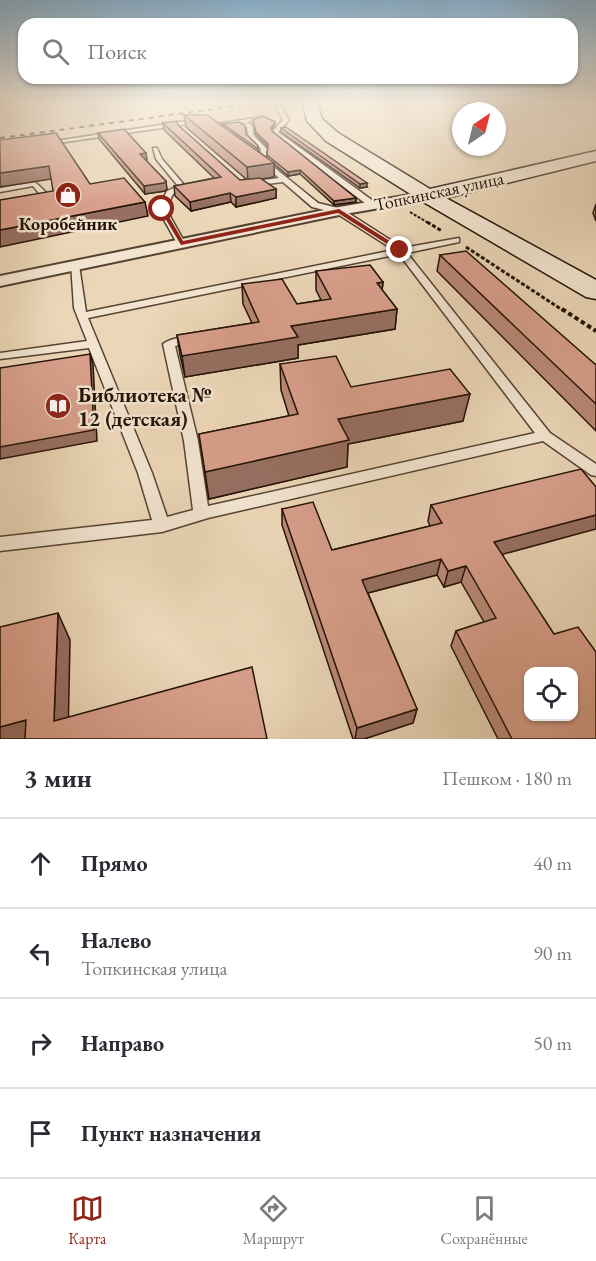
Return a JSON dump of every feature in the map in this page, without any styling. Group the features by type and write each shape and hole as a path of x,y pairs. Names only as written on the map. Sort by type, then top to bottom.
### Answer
{"street":[{"path":"330,135 427,196 593,288"},
{"name":"Топкинская улица","path":"0,281 339,211 427,196 596,156"}],"lane":[{"path":"33,144 95,135"},
{"path":"250,135 264,149 262,160"},
{"path":"280,135 373,205"},
{"path":"154,149 159,159 182,187 170,194 162,209 181,243"},
{"path":"253,155 286,179 315,205 339,211 400,250 545,436 596,471"},
{"path":"245,185 286,179"},
{"path":"0,190 35,184 48,199 28,203"},
{"path":"83,316 456,240"},
{"path":"74,265 79,308 146,473 162,525"},
{"path":"201,515 197,440 169,344 204,339"},
{"path":"0,356 93,344"},
{"path":"0,544 162,525 545,436"}],"path":[{"path":"392,202 456,240 596,331"}],"building":[{"path":"58,135 90,184 124,178 145,202 0,230 0,200 53,191 49,166 0,173 0,140"},
{"path":"100,135 130,135 146,153 140,154 166,181 144,186"},
{"path":"176,135 190,135 240,180 260,178 276,189 236,197 230,193 190,202 174,186 221,177"},
{"path":"209,135 236,135 274,163 247,167"},
{"path":"239,135 247,135 258,146 258,149"},
{"path":"259,135 278,135 356,198 334,201 300,170 288,172 267,155 268,144"},
{"path":"292,135 298,135 367,183 360,184"},
{"path":"466,251 596,365 596,404 440,255"},
{"path":"370,265 383,282 377,283 397,309 291,326 298,337 182,356 177,335 259,322 242,284 282,279 297,304 331,299 316,271"},
{"path":"90,354 94,430 0,447 0,368"},
{"path":"336,356 351,387 450,369 470,394 338,419 349,440 205,472 199,434 298,414 280,364"},
{"path":"581,469 596,487 596,515 494,542 554,634 578,627 596,652 596,739 512,739 456,631 496,618 466,566 448,571 441,559 362,580 417,709 357,728 282,509 313,502 332,550 442,523 431,505"},
{"path":"58,613 54,721 252,667 267,739 25,739 26,720 0,727 0,627"}],"railway":[{"path":"0,138 19,135"}],"place":[{"name":"Коробейник","path":"68,195"},
{"name":"Библиотека № 12 (детская)","path":"58,406"}],"route":[{"path":"162,209 181,243 339,211 360,222 400,250"}]}
